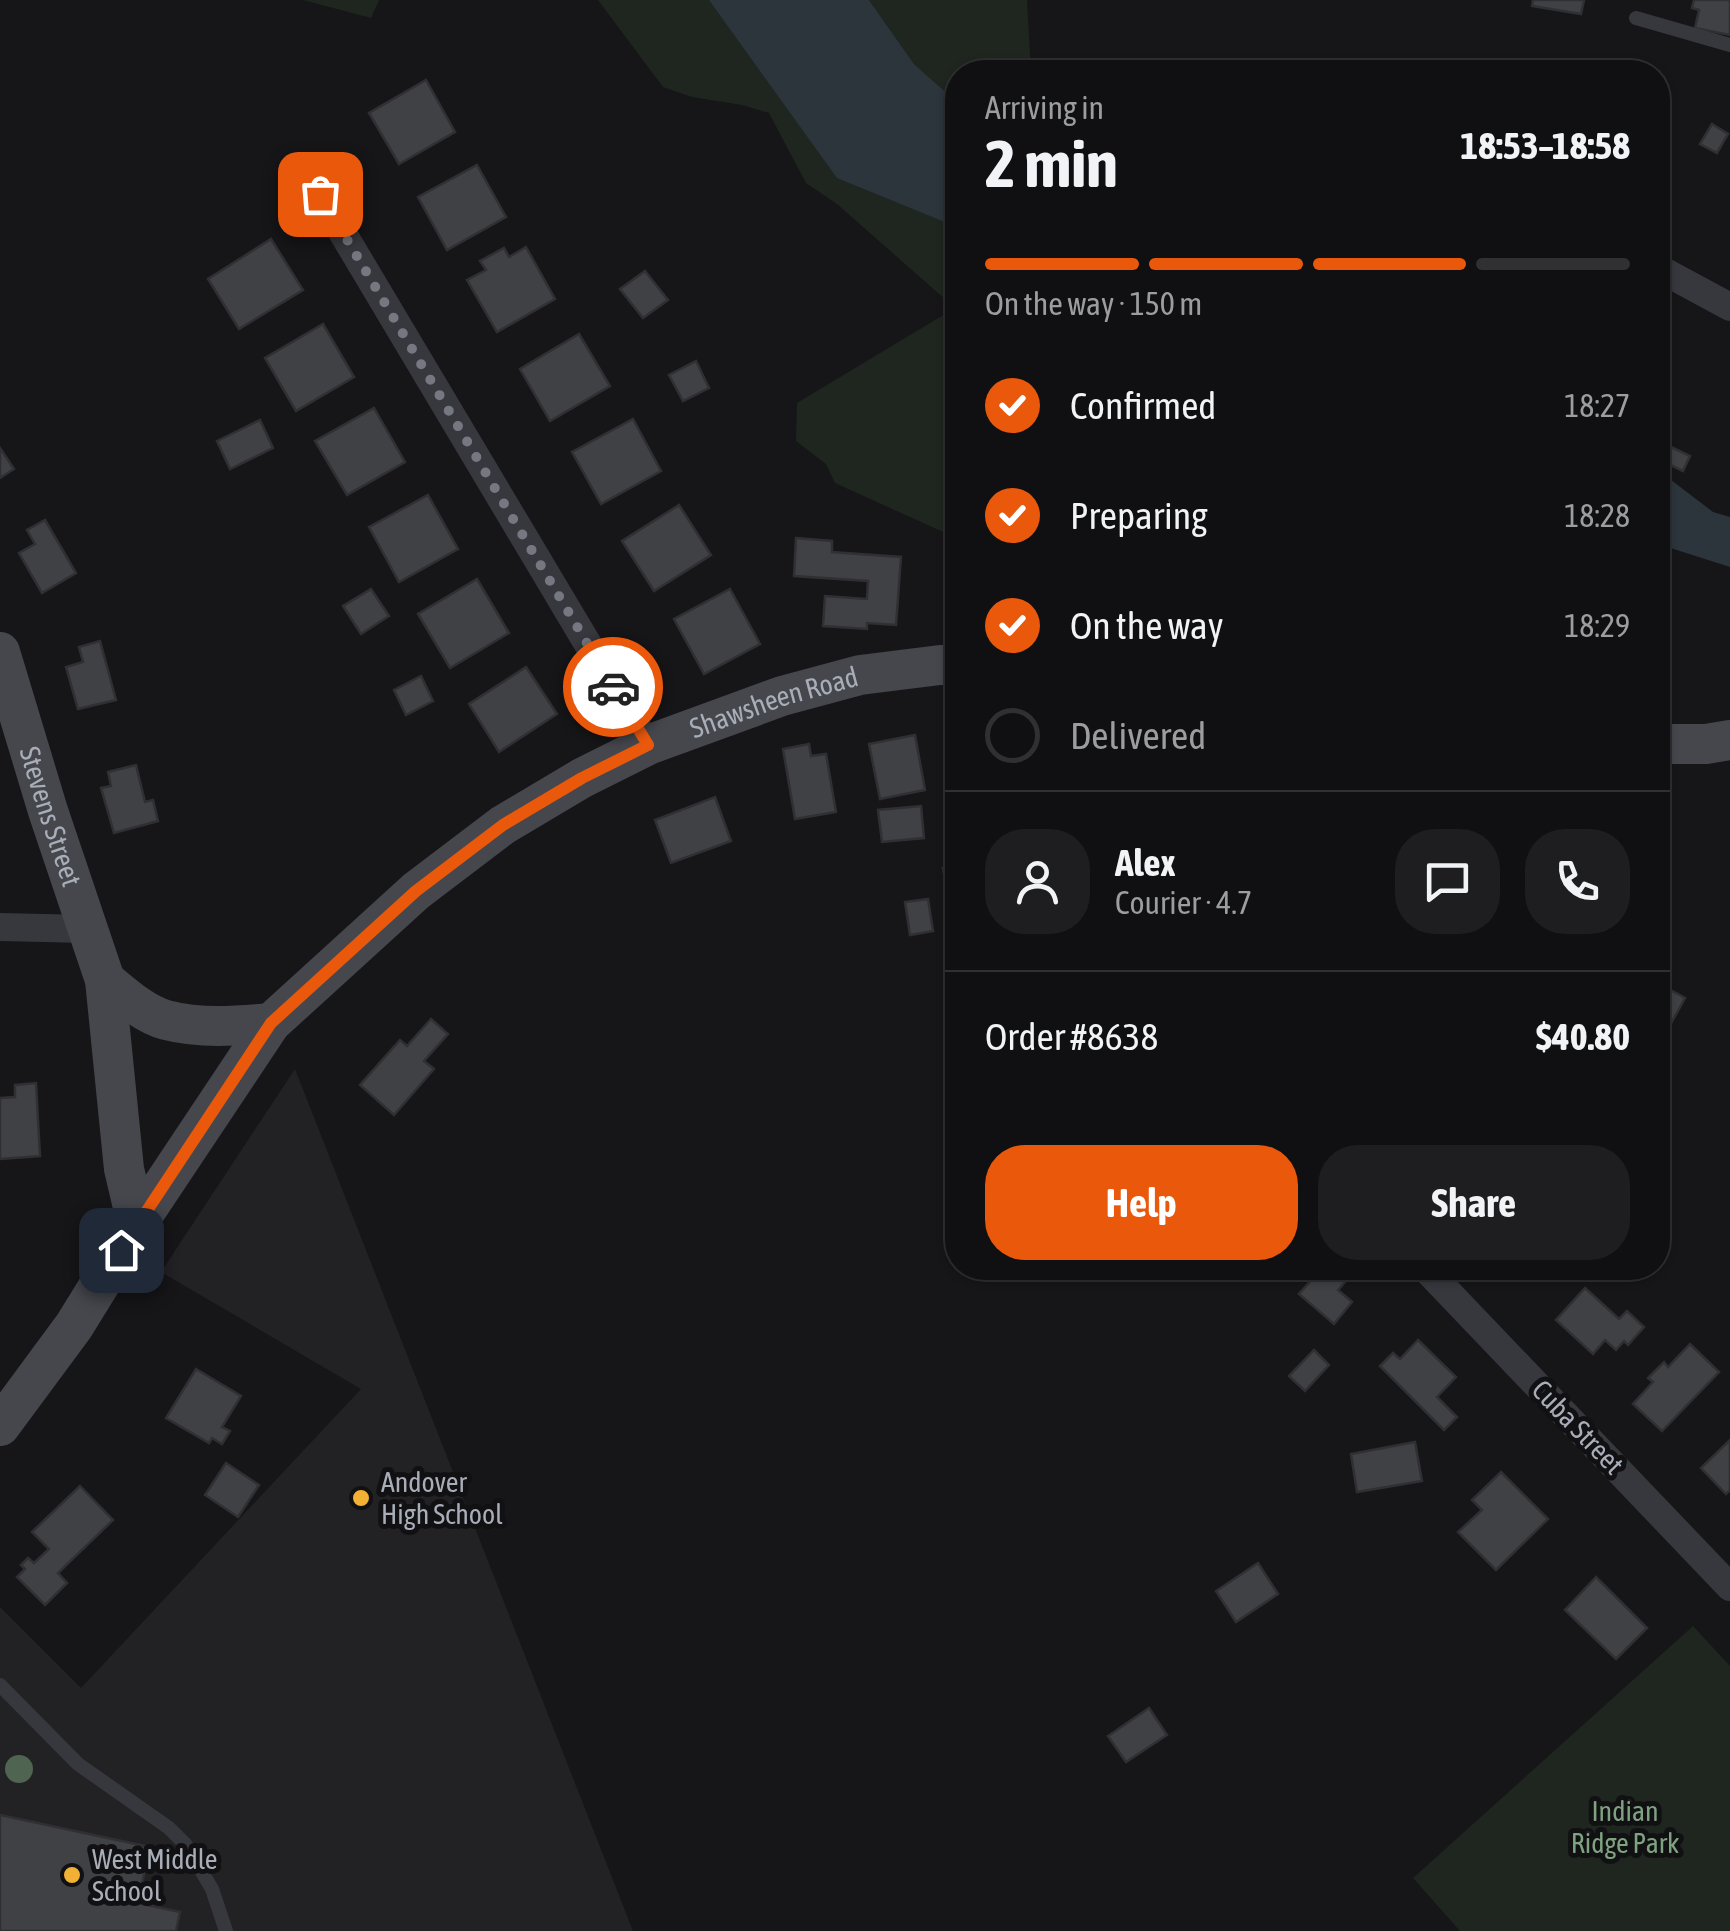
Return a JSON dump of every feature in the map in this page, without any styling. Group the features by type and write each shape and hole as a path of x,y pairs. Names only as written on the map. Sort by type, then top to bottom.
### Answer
{"main road":[{"name":"Stevens Street","path":"0,652 48,811 106,980 124,1169 137,1224"},
{"name":"Shawsheen Road","path":"0,1426 74,1326 271,1023 416,891 503,825 648,745 782,696 844,680 945,666"},
{"path":"1670,744 1730,740"},
{"path":"106,980 129,1000 164,1020 234,1027 271,1023"}],"street":[{"path":"320,194 648,745"},
{"path":"1670,274 1730,307"},
{"path":"0,928 87,929"},
{"name":"Cuba Street","path":"1436,1280 1730,1587"}],"lane":[{"path":"1636,18 1730,45"},
{"path":"0,1684 78,1764 170,1828 186,1845 212,1889 226,1931"}],"shaded area":[{"path":"709,0 869,0 914,64 945,91 945,222 837,178"},
{"path":"1670,479 1713,512 1730,517 1730,567 1670,548"},
{"name":"Andover High School","path":"295,1069 633,1931 0,1931 0,1607 81,1688 361,1389 161,1272"}],"green space":[{"path":"303,0 379,0 371,18"},
{"path":"598,0 742,0 945,211 945,299 837,204 806,183 769,113 663,87"},
{"path":"869,0 1027,0 1030,60 945,60 945,91 914,64"},
{"path":"945,314 945,533 835,483 826,464 796,441 797,403"},
{"name":"Indian Ridge Park","path":"1693,1626 1730,1666 1730,1931 1460,1931 1413,1878"}],"building":[{"path":"1533,0 1584,0 1581,14 1532,6"},
{"path":"1694,0 1730,0 1730,35 1695,28 1699,10 1692,8"},
{"path":"426,80 455,132 399,164 369,113"},
{"path":"1712,124 1728,134 1717,153 1700,144"},
{"path":"477,165 506,217 447,250 418,197"},
{"path":"271,239 303,290 239,329 208,279"},
{"path":"526,247 555,299 497,332 467,280 486,270 480,261 504,248 509,257"},
{"path":"645,271 668,300 643,318 620,289"},
{"path":"323,324 354,377 296,411 265,358"},
{"path":"579,334 610,386 550,421 520,369"},
{"path":"696,361 709,388 683,401 669,375"},
{"path":"374,408 405,462 347,495 315,441"},
{"path":"633,419 661,471 601,504 572,452"},
{"path":"260,420 273,448 230,469 217,441"},
{"path":"0,448 14,469 0,478"},
{"path":"1670,449 1690,456 1683,471 1670,465"},
{"path":"428,495 458,549 399,582 369,527"},
{"path":"679,505 711,555 654,591 622,541"},
{"path":"45,520 76,573 42,593 19,553 35,544 27,530"},
{"path":"796,538 832,541 832,552 901,557 896,625 867,623 867,629 823,626 825,596 867,599 868,581 794,576"},
{"path":"477,579 509,633 450,668 418,614"},
{"path":"371,589 389,616 361,634 343,606"},
{"path":"730,589 760,644 704,674 674,619"},
{"path":"100,641 116,700 78,709 66,667 83,662 79,647"},
{"path":"526,667 557,714 499,752 469,704"},
{"path":"421,676 433,701 406,715 394,690"},
{"path":"915,735 925,790 880,799 869,744"},
{"path":"809,744 811,756 826,754 836,812 795,819 783,749"},
{"path":"136,765 145,802 153,800 158,821 114,833 101,788 111,786 108,772"},
{"path":"715,797 731,841 671,863 655,820"},
{"path":"921,806 924,838 882,842 878,810"},
{"path":"928,899 933,931 910,935 905,902"},
{"path":"1670,990 1685,998 1670,1025"},
{"path":"431,1019 448,1034 424,1061 434,1069 394,1115 360,1085 400,1040 407,1046"},
{"path":"36,1083 40,1156 0,1159 0,1098 15,1097 15,1085"},
{"path":"1311,1280 1347,1280 1338,1290 1352,1302 1334,1324 1299,1294"},
{"path":"1585,1288 1619,1319 1627,1311 1644,1327 1628,1345 1624,1341 1616,1350 1605,1340 1593,1354 1556,1320"},
{"path":"1418,1340 1456,1377 1437,1397 1457,1417 1444,1430 1380,1366 1393,1353 1400,1359"},
{"path":"1690,1344 1719,1372 1662,1431 1633,1404 1653,1382 1648,1378 1664,1362 1668,1367"},
{"path":"1314,1350 1329,1365 1305,1391 1289,1376"},
{"path":"196,1369 241,1396 222,1427 230,1431 222,1444 212,1438 209,1443 166,1418"},
{"path":"1730,1440 1730,1490 1726,1494 1701,1468"},
{"path":"1415,1442 1422,1481 1357,1492 1351,1454"},
{"path":"226,1463 259,1485 238,1517 205,1495"},
{"path":"1501,1472 1548,1519 1496,1570 1458,1532 1482,1510 1472,1500"},
{"path":"80,1486 113,1520 58,1573 67,1583 45,1605 17,1577 28,1558 34,1563 49,1549 32,1532"},
{"path":"1258,1563 1278,1594 1236,1622 1216,1591"},
{"path":"1596,1577 1647,1628 1616,1659 1565,1610"},
{"path":"1149,1708 1167,1735 1126,1762 1108,1736"},
{"name":"West Middle School","path":"0,1815 150,1847 138,1903 180,1912 176,1931 0,1931"}],"way so far":[{"path":"320,194 613,687"}],"place":[{"name":"Andover High School","path":"361,1498"},
{"name":"West Middle School","path":"72,1875"}],"route":[{"path":"121,1250 271,1023 416,891 503,825 648,745 613,687"}]}
